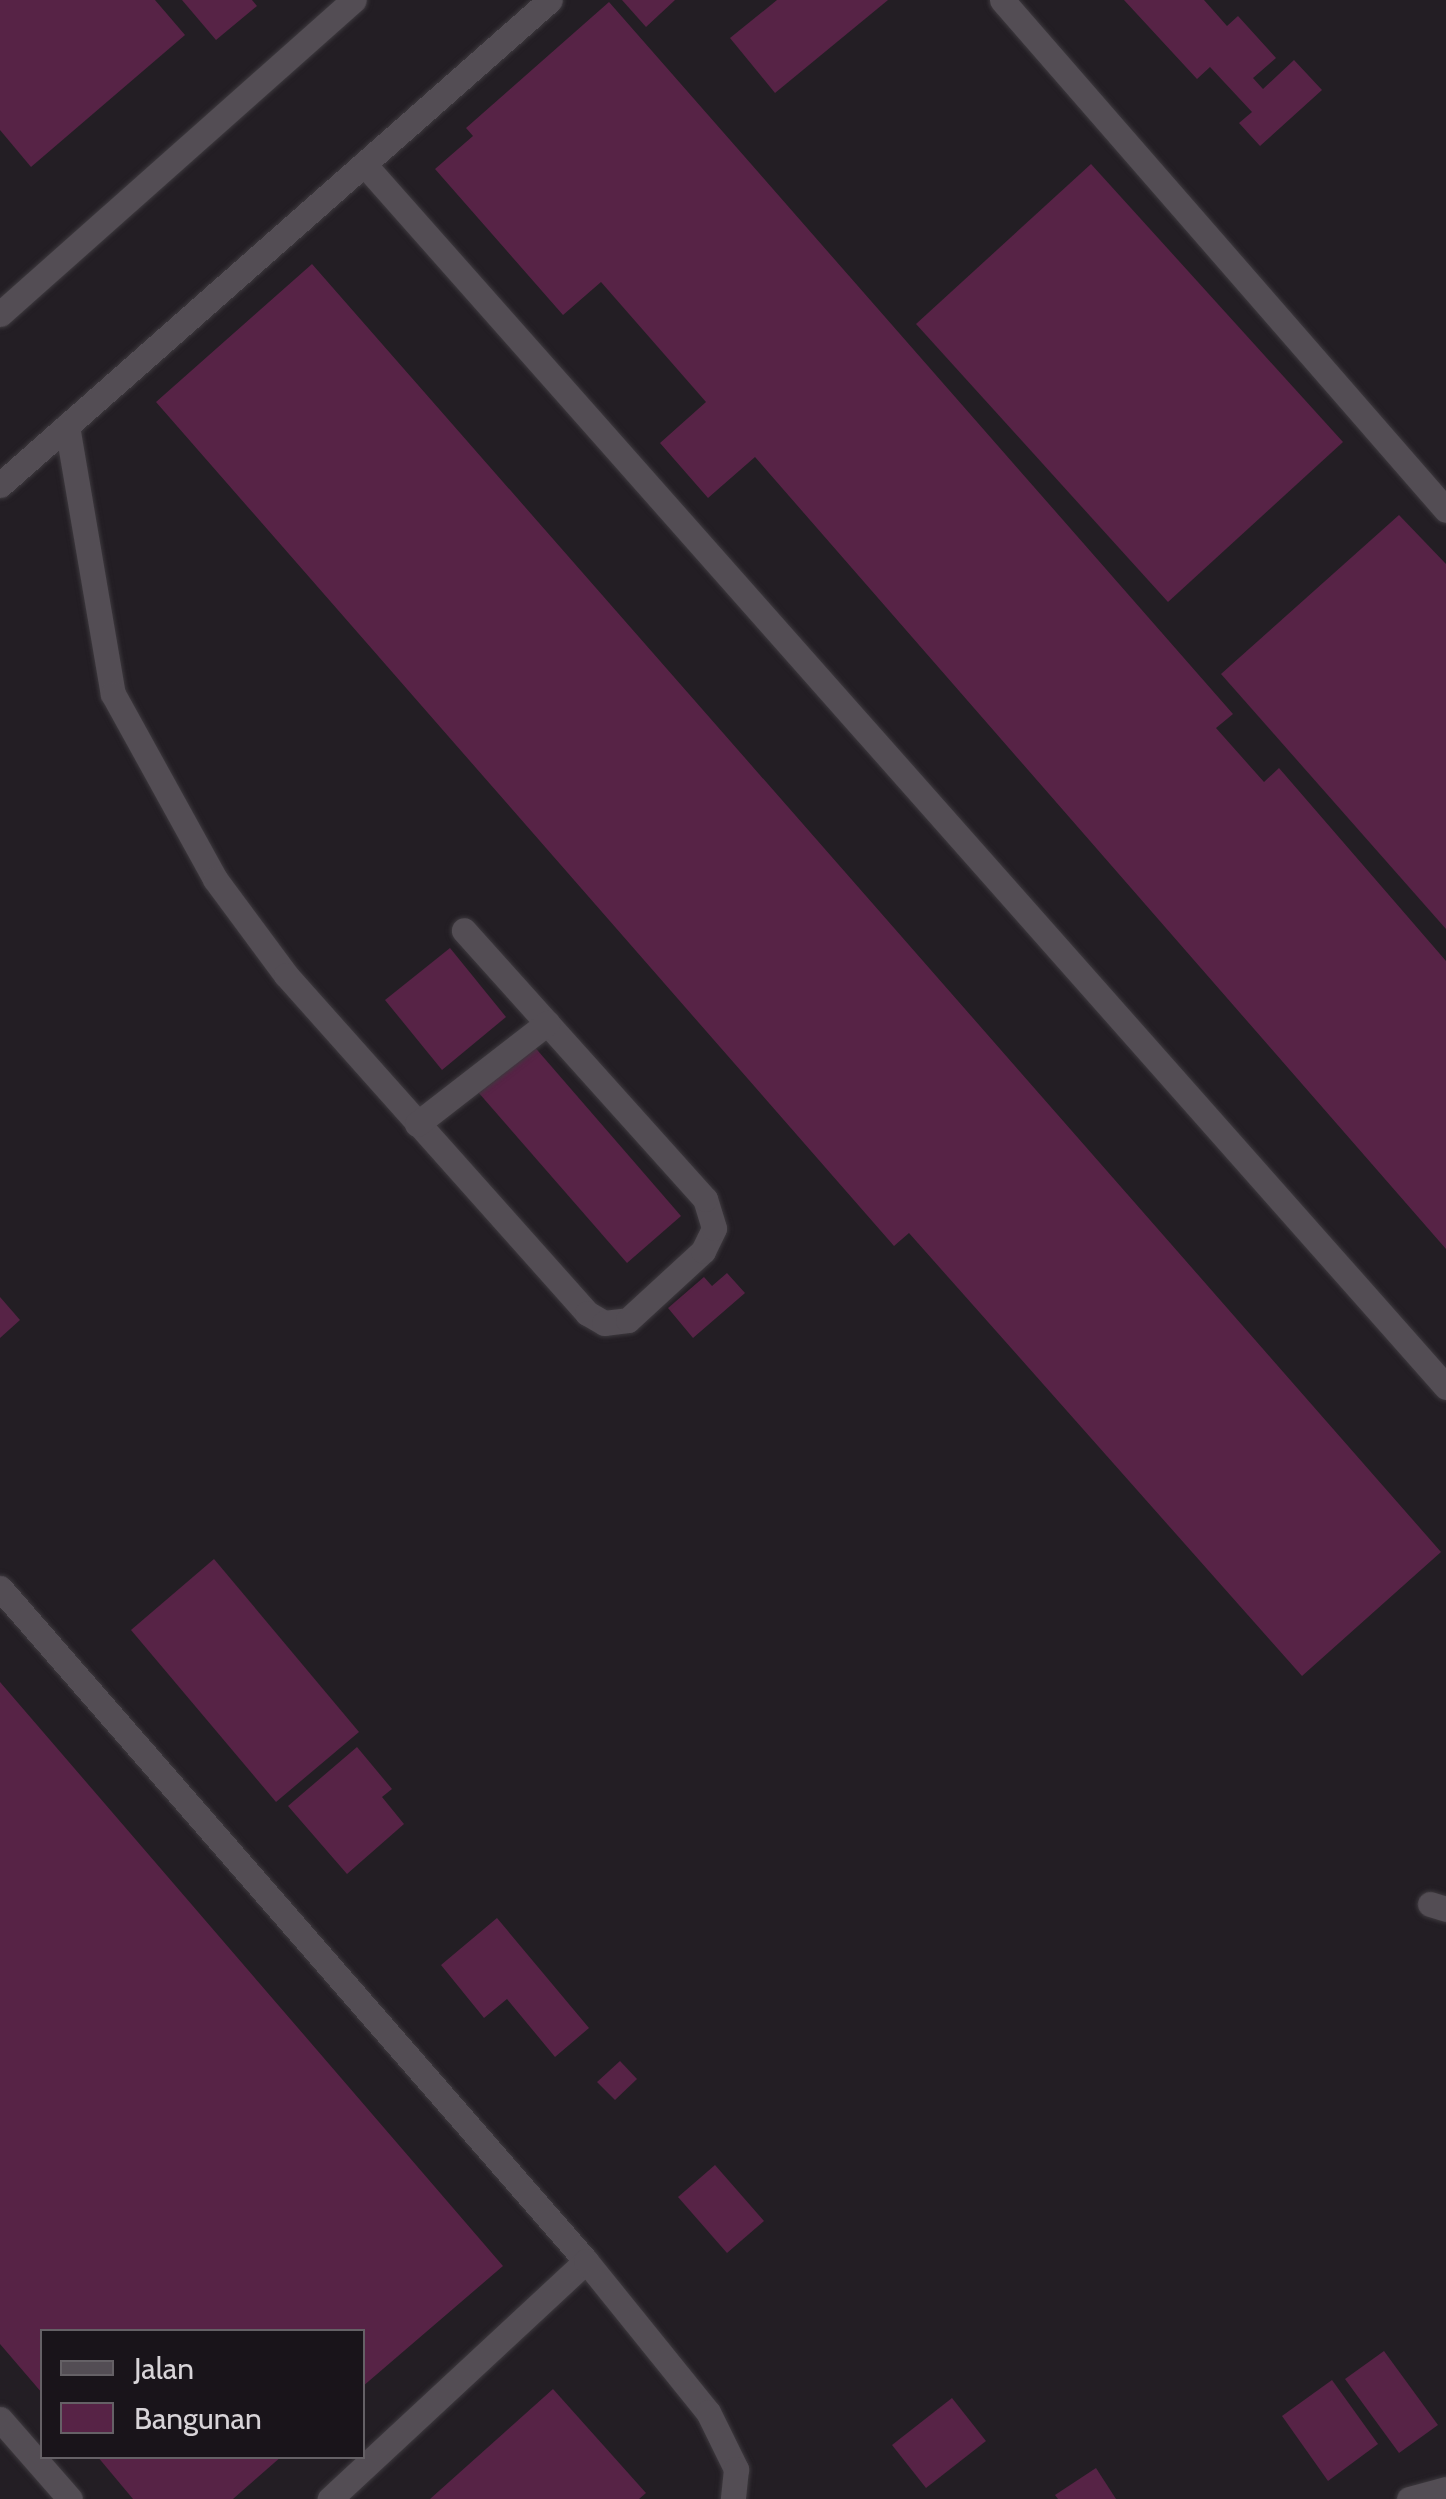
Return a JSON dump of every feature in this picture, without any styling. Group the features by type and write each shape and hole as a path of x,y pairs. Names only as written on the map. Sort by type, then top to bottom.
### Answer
{"street":[{"path":"0,314 354,0"},
{"path":"0,485 550,0"},
{"path":"1002,0 1446,510"},
{"path":"364,164 1446,1386"},
{"path":"67,426 113,694 135,744 215,878 286,975 587,1313 604,1323 628,1320 703,1251 714,1228 705,1199 464,930"},
{"path":"417,1124 547,1022"},
{"path":"0,1588 586,2261 708,2412 736,2469 733,2499"},
{"path":"330,2499 586,2261"},
{"path":"0,2419 70,2499"},
{"path":"1409,2499 1446,2489"}],"building":[{"path":"0,0 155,0 185,35 31,167 0,130"},
{"path":"182,0 252,0 257,6 216,40"},
{"path":"622,0 675,0 646,27"},
{"path":"777,0 888,0 775,93 730,38"},
{"path":"1124,0 1204,0 1227,26 1238,16 1276,58 1253,78 1263,89 1294,60 1322,90 1260,146 1239,123 1252,112 1210,67 1197,79"},
{"path":"609,2 1233,714 1216,728 1264,782 1279,768 1446,961 1446,1249 755,457 708,498 660,443 706,402 601,282 563,315 435,169 473,136 466,128"},
{"path":"1091,164 1343,442 1168,602 916,324"},
{"path":"312,264 1441,1552 1302,1676 909,1233 894,1246 156,402"},
{"path":"1399,515 1446,564 1446,929 1221,674"},
{"path":"450,948 506,1017 442,1070 385,1000"},
{"path":"532,1044 681,1216 627,1263 478,1092"},
{"path":"727,1273 745,1293 693,1338 668,1308 704,1277 712,1286"},
{"path":"0,1297 20,1320 0,1338"},
{"path":"214,1559 359,1732 276,1802 131,1630"},
{"path":"0,1682 503,2266 365,2384 365,2329 40,2329 40,2391 0,2344"},
{"path":"357,1747 392,1789 382,1797 404,1824 347,1874 288,1806"},
{"path":"497,1918 589,2028 555,2057 507,1999 484,2018 441,1965"},
{"path":"620,2061 637,2079 615,2100 597,2082"},
{"path":"715,2165 764,2221 727,2253 678,2197"},
{"path":"1384,2351 1438,2425 1399,2453 1345,2379"},
{"path":"1332,2380 1378,2444 1328,2481 1282,2416"},
{"path":"553,2389 646,2493 639,2499 430,2499"},
{"path":"952,2398 986,2441 926,2488 892,2445"},
{"path":"100,2459 279,2459 233,2499 133,2499"},
{"path":"1096,2468 1116,2499 1058,2499 1055,2495"}]}
